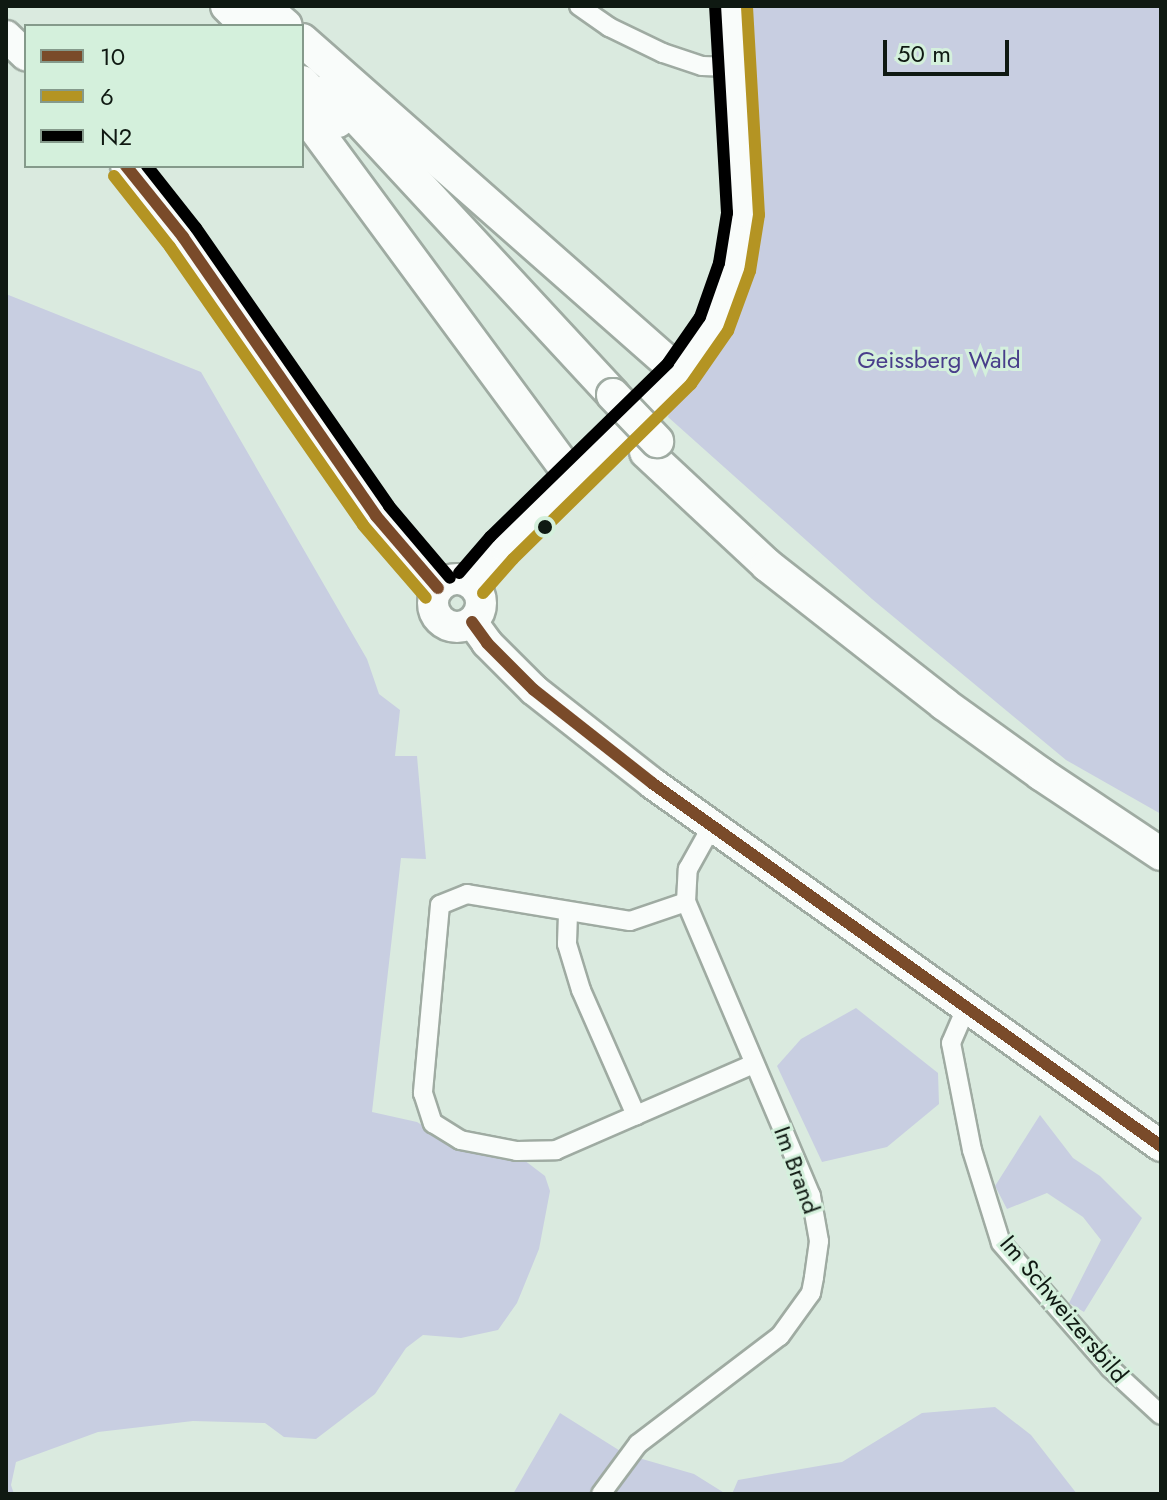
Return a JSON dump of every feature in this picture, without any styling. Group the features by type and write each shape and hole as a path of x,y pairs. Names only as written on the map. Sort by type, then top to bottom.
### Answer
{"highway":[{"path":"225,6 237,24"},
{"path":"225,6 245,24"},
{"path":"257,6 272,24"},
{"path":"263,6 284,24"},
{"path":"304,42 680,373"},
{"path":"304,60 607,401"},
{"path":"304,84 767,565 997,743 1161,854"},
{"path":"304,114 573,478"}],"main road":[{"path":"6,36 24,53"},
{"path":"128,168 183,237 376,516 438,588"},
{"path":"450,579 471,583 481,603 472,622 454,627 438,618 433,606 438,588 450,579"},
{"path":"472,622 495,652 534,690 712,826 1161,1146"}],"street":[{"path":"579,6 609,27 663,53 702,66 734,67"},
{"path":"471,583 501,548 680,373 714,324 726,298 741,239 731,6"},
{"path":"712,826 688,869 686,902 630,921 568,914 467,894 440,905 423,1093 433,1123 460,1140 517,1151 556,1150 754,1064"},
{"name":"Im Brand","path":"601,1494 638,1444 780,1336 811,1293 819,1241 811,1196 686,902"},
{"path":"568,914 567,944 581,990 636,1115"},
{"name":"Im Schweizersbild","path":"967,1006 951,1043 972,1150 1001,1243 1110,1368 1161,1415"}],"green space":[{"name":"Geissberg Wald","path":"731,6 1161,6 1161,814 1066,760 872,599 668,417 680,373 735,267"},
{"path":"6,294 201,372 367,659 379,694 400,710 395,756 417,756 426,859 401,858 372,1112 417,1122 458,1147 524,1160 545,1176 550,1191 539,1249 517,1303 498,1330 461,1338 423,1335 406,1348 375,1394 316,1439 284,1437 265,1423 193,1421 98,1432 16,1462 11,1485 14,1494 6,1494"},
{"path":"856,1008 938,1073 939,1104 887,1147 822,1162 777,1066 801,1039"},
{"path":"1040,1115 1073,1158 1100,1176 1142,1218 1084,1312 1069,1303 1101,1240 1083,1217 1047,1193 1007,1209 995,1186"},
{"path":"995,1407 1031,1435 1077,1494 732,1494 738,1480 842,1462 922,1413"},
{"path":"560,1413 625,1454 694,1474 726,1494 513,1494"}],"transit line":[{"name":"6","path":"483,593 513,559 691,384 728,331 750,271 759,215 747,6"},
{"name":"N2","path":"459,573 490,537 668,363 700,317 719,263 727,213 715,7"},
{"name":"10","path":"128,168 183,237 376,516 438,588"},
{"name":"N2","path":"149,168 196,228 389,506 450,578"},
{"name":"6","path":"114,176 170,247 363,525 426,598"},
{"name":"10","path":"472,622 487,643 534,690 652,783 1161,1146"}]}
